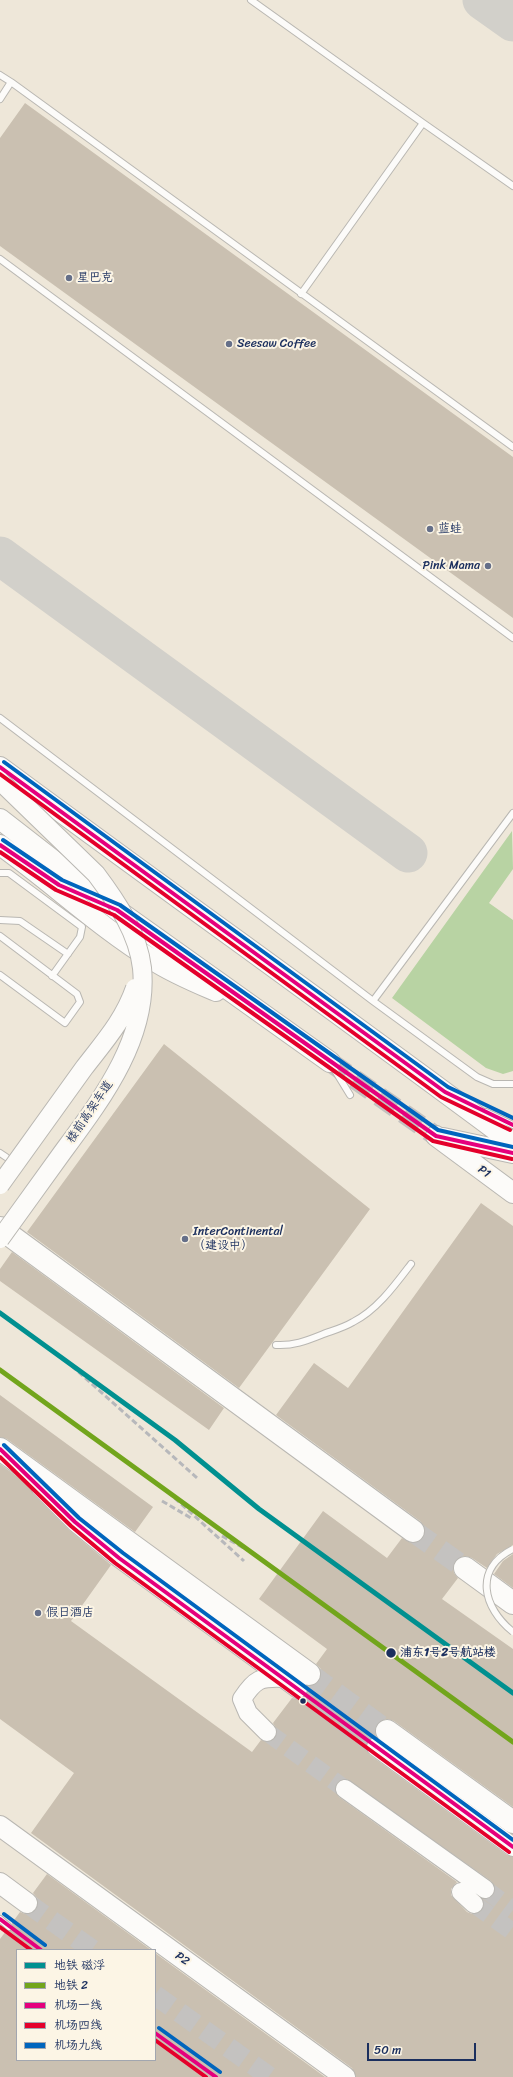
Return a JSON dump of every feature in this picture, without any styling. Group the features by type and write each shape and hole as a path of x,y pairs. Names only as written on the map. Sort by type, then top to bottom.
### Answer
{"highway":[{"path":"0,1228 413,1531"},
{"path":"3,1451 304,1682"},
{"path":"465,1568 513,1603"},
{"path":"382,1739 513,1822"}],"main road":[{"path":"0,766 513,1143"},
{"path":"0,819 117,910 330,1062"},
{"path":"0,845 41,874 90,915 153,960 188,979 251,1006"},
{"path":"41,874 72,891 117,910"},
{"name":"P1","path":"513,1153 436,1136 513,1194"},
{"name":"P2","path":"0,1826 345,2077"},
{"path":"0,1883 27,1903"}],"street":[{"name":"楼前高架车道","path":"0,781 76,854 105,886 119,906 131,929 142,968 140,1001 136,1023 120,1065 92,1111 0,1239"},
{"path":"0,1185 89,1062 114,1031 131,1000 142,968"},
{"path":"3,1451 75,1522 114,1554 283,1678"},
{"path":"267,1732 248,1713 242,1699 251,1684 264,1677 283,1678 304,1682"},
{"path":"382,1739 513,1847"},
{"path":"345,1789 485,1889"},
{"path":"461,1892 474,1904"}],"lane":[{"path":"251,0 513,186"},
{"path":"0,75 513,447"},
{"path":"0,99 11,82"},
{"path":"301,294 423,123"},
{"path":"0,259 513,638"},
{"path":"0,718 373,1001 477,1076 493,1084 513,1084"},
{"path":"373,1001 513,813"},
{"path":"0,873 9,873 79,924 82,932 52,976"},
{"path":"0,920 20,921 68,954"},
{"path":"0,936 77,994 80,1002 65,1022 0,975"},
{"path":"330,1062 350,1095"},
{"path":"445,1092 513,1125"},
{"path":"0,1153 6,1157"},
{"path":"276,1345 287,1346 301,1343 353,1322 374,1307 411,1264"},
{"path":"513,1549 501,1555 493,1565 489,1573 487,1584 487,1598 493,1611 503,1624 513,1632"},
{"path":"0,1920 9,1927"}],"green space":[{"path":"512,831 513,869 489,903 513,920 513,1071 503,1074 486,1068 392,998"}],"building":[{"path":"25,103 513,457 513,618 0,246 0,138"},
{"name":"InterContinental （建设中）","path":"164,1044 370,1209 239,1388 27,1232"},
{"path":"481,1203 513,1226 513,1545 497,1554 487,1568 472,1558 466,1556 460,1557 455,1561 453,1567 454,1573 458,1578 442,1599 513,1649 513,1807 394,1721 382,1719 377,1723 375,1730 376,1737 368,1741 366,1746 370,1755 507,1855 513,1857 513,2077 356,2077 352,2068 31,1833 74,1773 0,1719 0,1464 30,1486 33,1494 68,1529 111,1565 71,1621 252,1752 261,1740 269,1742 275,1739 277,1730 273,1723 292,1698 303,1698 307,1695 308,1686 319,1682 321,1669 316,1664 327,1649 259,1599 323,1511 387,1558 402,1538 411,1543 418,1543 423,1539 425,1532 424,1526 420,1521 276,1415 314,1363 348,1388","holes":["346,1779 491,1881 495,1890 490,1898 483,1899 484,1906 481,1911 472,1914 467,1912 451,1895 451,1889 457,1882 339,1797 335,1788 336,1783 340,1780"]},
{"path":"12,1252 224,1408 209,1430 0,1281 0,1269"},
{"path":"0,1395 153,1507 135,1532 7,1439 0,1437"},
{"path":"513,1554 513,1588 494,1574 503,1561"},
{"path":"47,1874 150,1949 16,1949 16,2061 156,2061 156,1954 325,2077 0,2077 0,1939 6,1931 13,1930 12,1923 20,1912 31,1914 36,1910 38,1899 33,1893"}],"taxiway":[{"path":"482,0 513,22"},
{"path":"0,556 408,853"}],"tunnel":[{"path":"330,1062 436,1136"},
{"path":"413,1531 465,1568"},
{"path":"309,1674 387,1731"},
{"path":"298,1689 376,1747"},
{"path":"267,1732 345,1789"},
{"path":"485,1889 513,1910"},
{"path":"27,1903 92,1949"},
{"path":"474,1904 513,1932"},
{"path":"156,1996 270,2077"}],"railway":[{"path":"65,1360 197,1478"},
{"path":"168,1492 244,1561"},
{"path":"162,1501 191,1518"},
{"path":"222,1536 251,1552"}],"metro line":[{"name":"磁浮","path":"0,1313 175,1440 259,1509 513,1693"},
{"name":"2","path":"0,1370 513,1742"}],"transit line":[{"name":"机场九线","path":"4,762 448,1087 513,1118"},
{"name":"机场一线","path":"0,767 445,1092 513,1125"},
{"name":"机场四线","path":"0,774 441,1097 510,1130"},
{"name":"机场九线","path":"3,840 62,880 120,905 438,1130 513,1147"},
{"name":"机场一线","path":"0,845 59,885 117,910 436,1136 513,1153"},
{"name":"机场四线","path":"0,852 56,890 114,915 433,1141 512,1159"},
{"name":"机场九线","path":"4,1445 79,1518 123,1553 513,1840"},
{"name":"机场一线","path":"0,1449 75,1522 119,1558 513,1847"},
{"name":"机场四线","path":"0,1457 71,1526 115,1563 509,1852"},
{"name":"机场九线","path":"4,1914 45,1945"},
{"name":"机场一线","path":"0,1919 40,1949"},
{"name":"机场四线","path":"0,1927 30,1949"},
{"name":"机场九线","path":"159,2028 220,2072"},
{"name":"机场一线","path":"156,2034 216,2077"},
{"name":"机场四线","path":"156,2041 206,2077"}],"place":[{"name":"星巴克","path":"69,278"},
{"name":"Seesaw Coffee","path":"229,344"},
{"name":"蓝蛙","path":"430,529"},
{"name":"Pink Mama","path":"488,566"},
{"name":"InterContinental （建设中）","path":"185,1239"},
{"name":"假日酒店","path":"38,1613"},
{"name":"浦东1号2号航站楼","path":"391,1653"}]}
